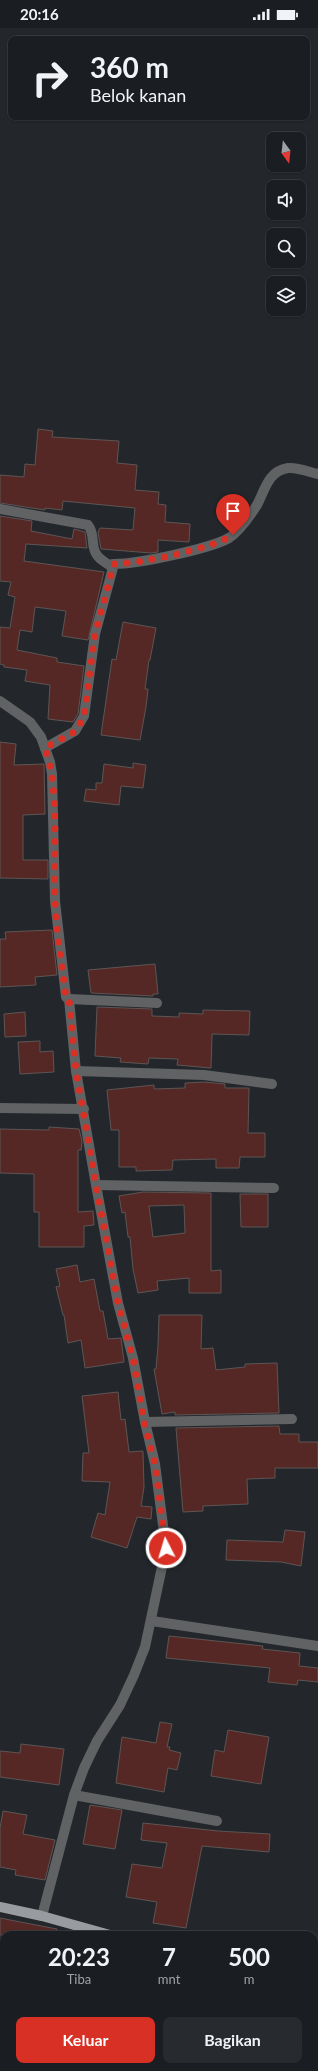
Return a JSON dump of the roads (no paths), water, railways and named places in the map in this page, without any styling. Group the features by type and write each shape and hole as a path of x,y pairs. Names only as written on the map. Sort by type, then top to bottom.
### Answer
{"main road":[{"path":"0,1907 42,1916 89,1931"}],"street":[{"path":"0,509 88,525 93,532 94,550 97,556 109,565 128,564 189,551 229,538 246,521 257,505 268,481 276,473 289,468 297,468 318,474"},
{"path":"45,748 76,731 84,716 95,634 114,564"},
{"path":"0,701 30,722 41,736 52,774 55,901 66,997 69,999 76,1071 118,1303 133,1358 144,1422 155,1464 166,1548 152,1621 145,1647 120,1705 97,1741 84,1768 74,1795 42,1916"},
{"path":"69,999 157,1003"},
{"path":"76,1071 204,1075 272,1084"},
{"path":"0,1108 84,1109"},
{"path":"96,1185 274,1188"},
{"path":"144,1422 292,1419"},
{"path":"152,1621 318,1646"},
{"path":"74,1795 217,1821"}]}
